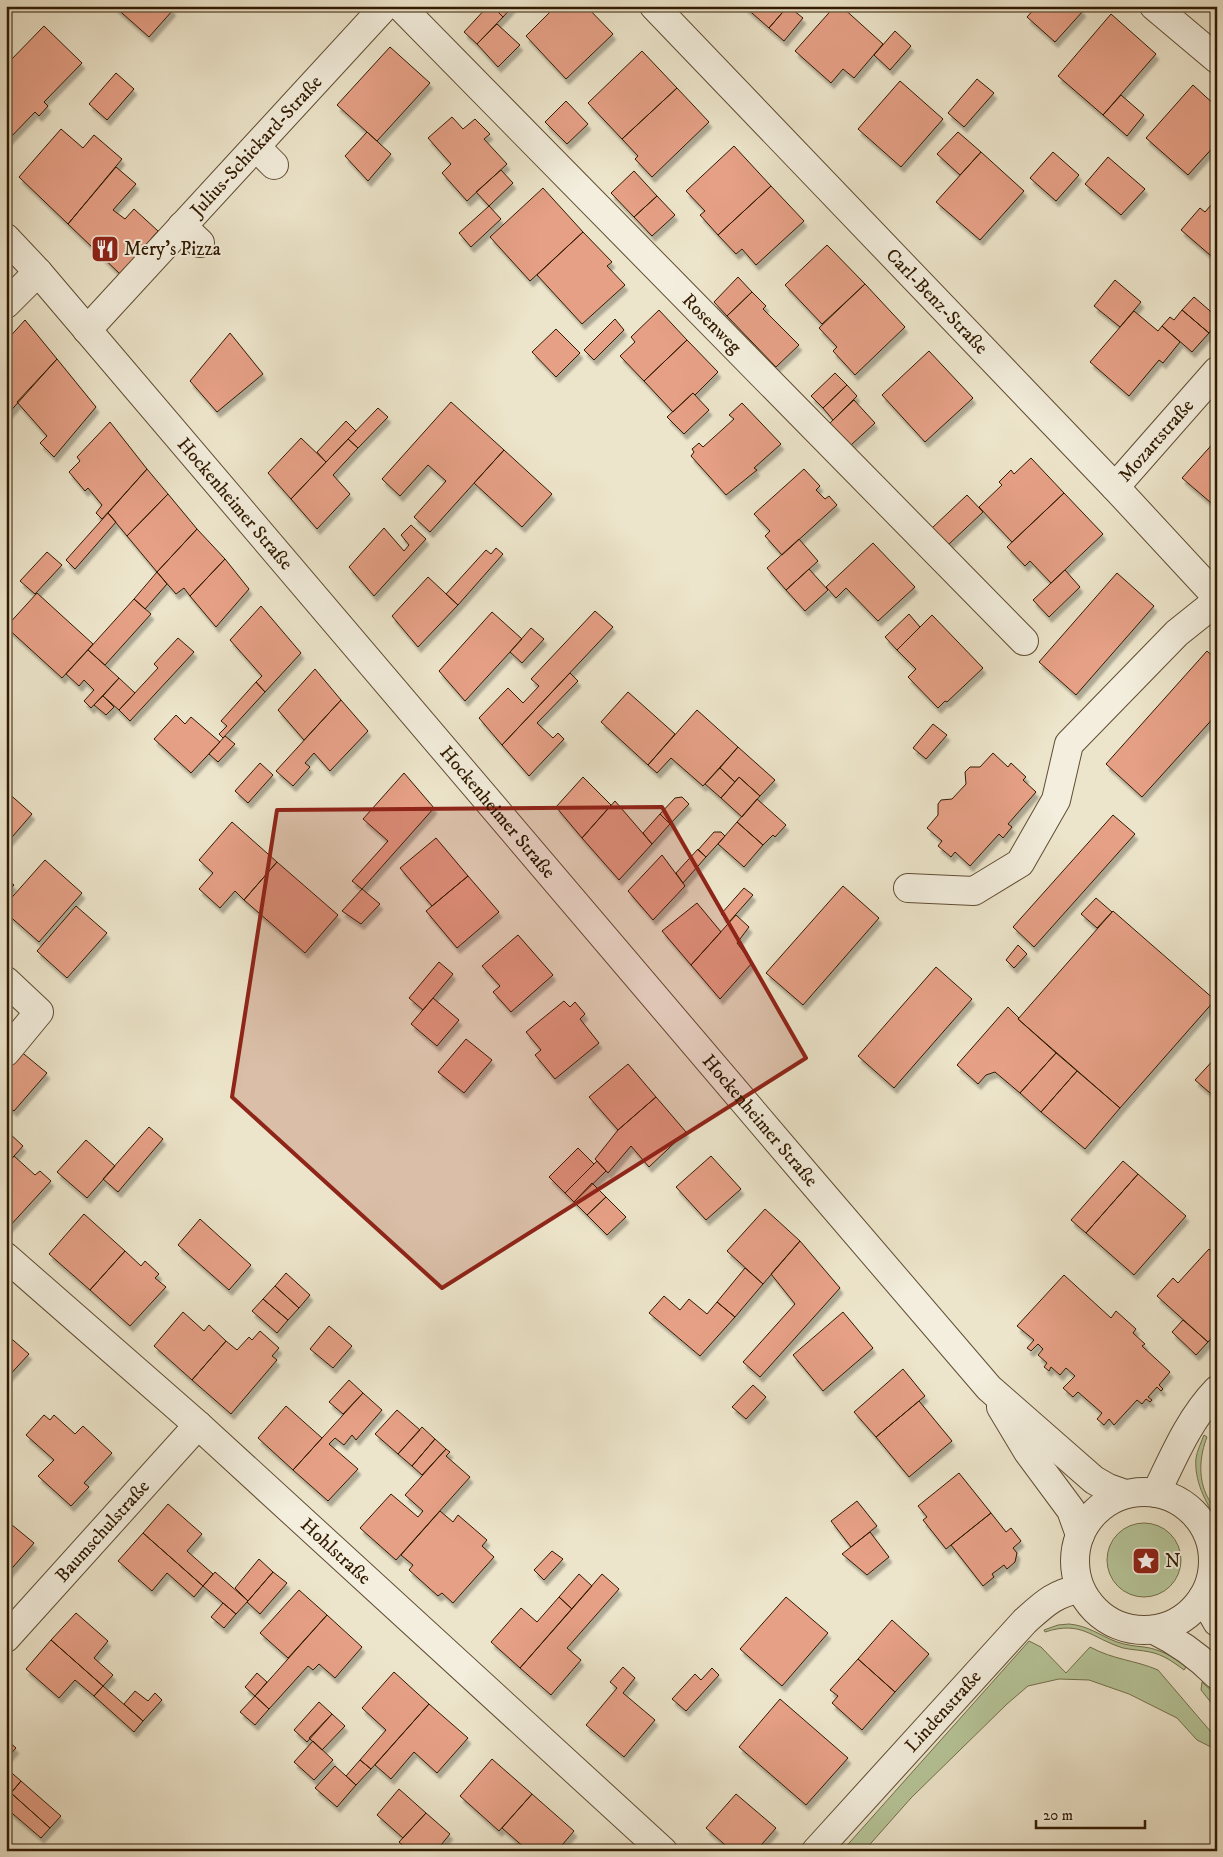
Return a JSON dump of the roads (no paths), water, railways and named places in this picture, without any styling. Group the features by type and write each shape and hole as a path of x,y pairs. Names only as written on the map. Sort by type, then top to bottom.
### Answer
{"street":[{"name":"Julius-Schickard-Straße","path":"88,330 191,235 265,156 385,6"},
{"name":"Rosenweg","path":"400,6 1024,641"},
{"name":"Carl-Benz-Straße","path":"654,6 1115,488 1217,599"},
{"path":"1154,6 1217,59"},
{"name":"Hockenheimer Straße","path":"6,238 88,330 809,1179 989,1388 1094,1480 1108,1488 1125,1494 1156,1493 1177,1501 1194,1514 1207,1533 1213,1555 1211,1577 1203,1597 1190,1612 1173,1624 1154,1630 1131,1630 1110,1622 1092,1608 1080,1589 1075,1562 1080,1535 1091,1517 1106,1503 1125,1494"},
{"path":"6,304 38,272"},
{"name":"Mozartstraße","path":"1115,488 1217,371"},
{"path":"908,888 974,891 1020,863 1056,800 1069,744 1177,633 1217,599"},
{"path":"6,981 39,1012 6,1052"},
{"name":"Hohlstraße","path":"6,1257 198,1425 663,1851"},
{"name":"Hockenheimer Straße","path":"989,1388 1028,1452 1070,1510 1080,1535"},
{"path":"1156,1493 1173,1456 1189,1428 1217,1390"},
{"name":"Baumschulstraße","path":"6,1638 198,1425"},
{"name":"Lindenstraße","path":"816,1851 1025,1621 1050,1599 1066,1591 1080,1589"},
{"path":"1203,1597 1217,1622"},
{"path":"1154,1630 1188,1649 1217,1675"}],"place":[{"name":"Mery's Pizza","path":"105,249"},
{"name":"N","path":"1146,1561"}]}
